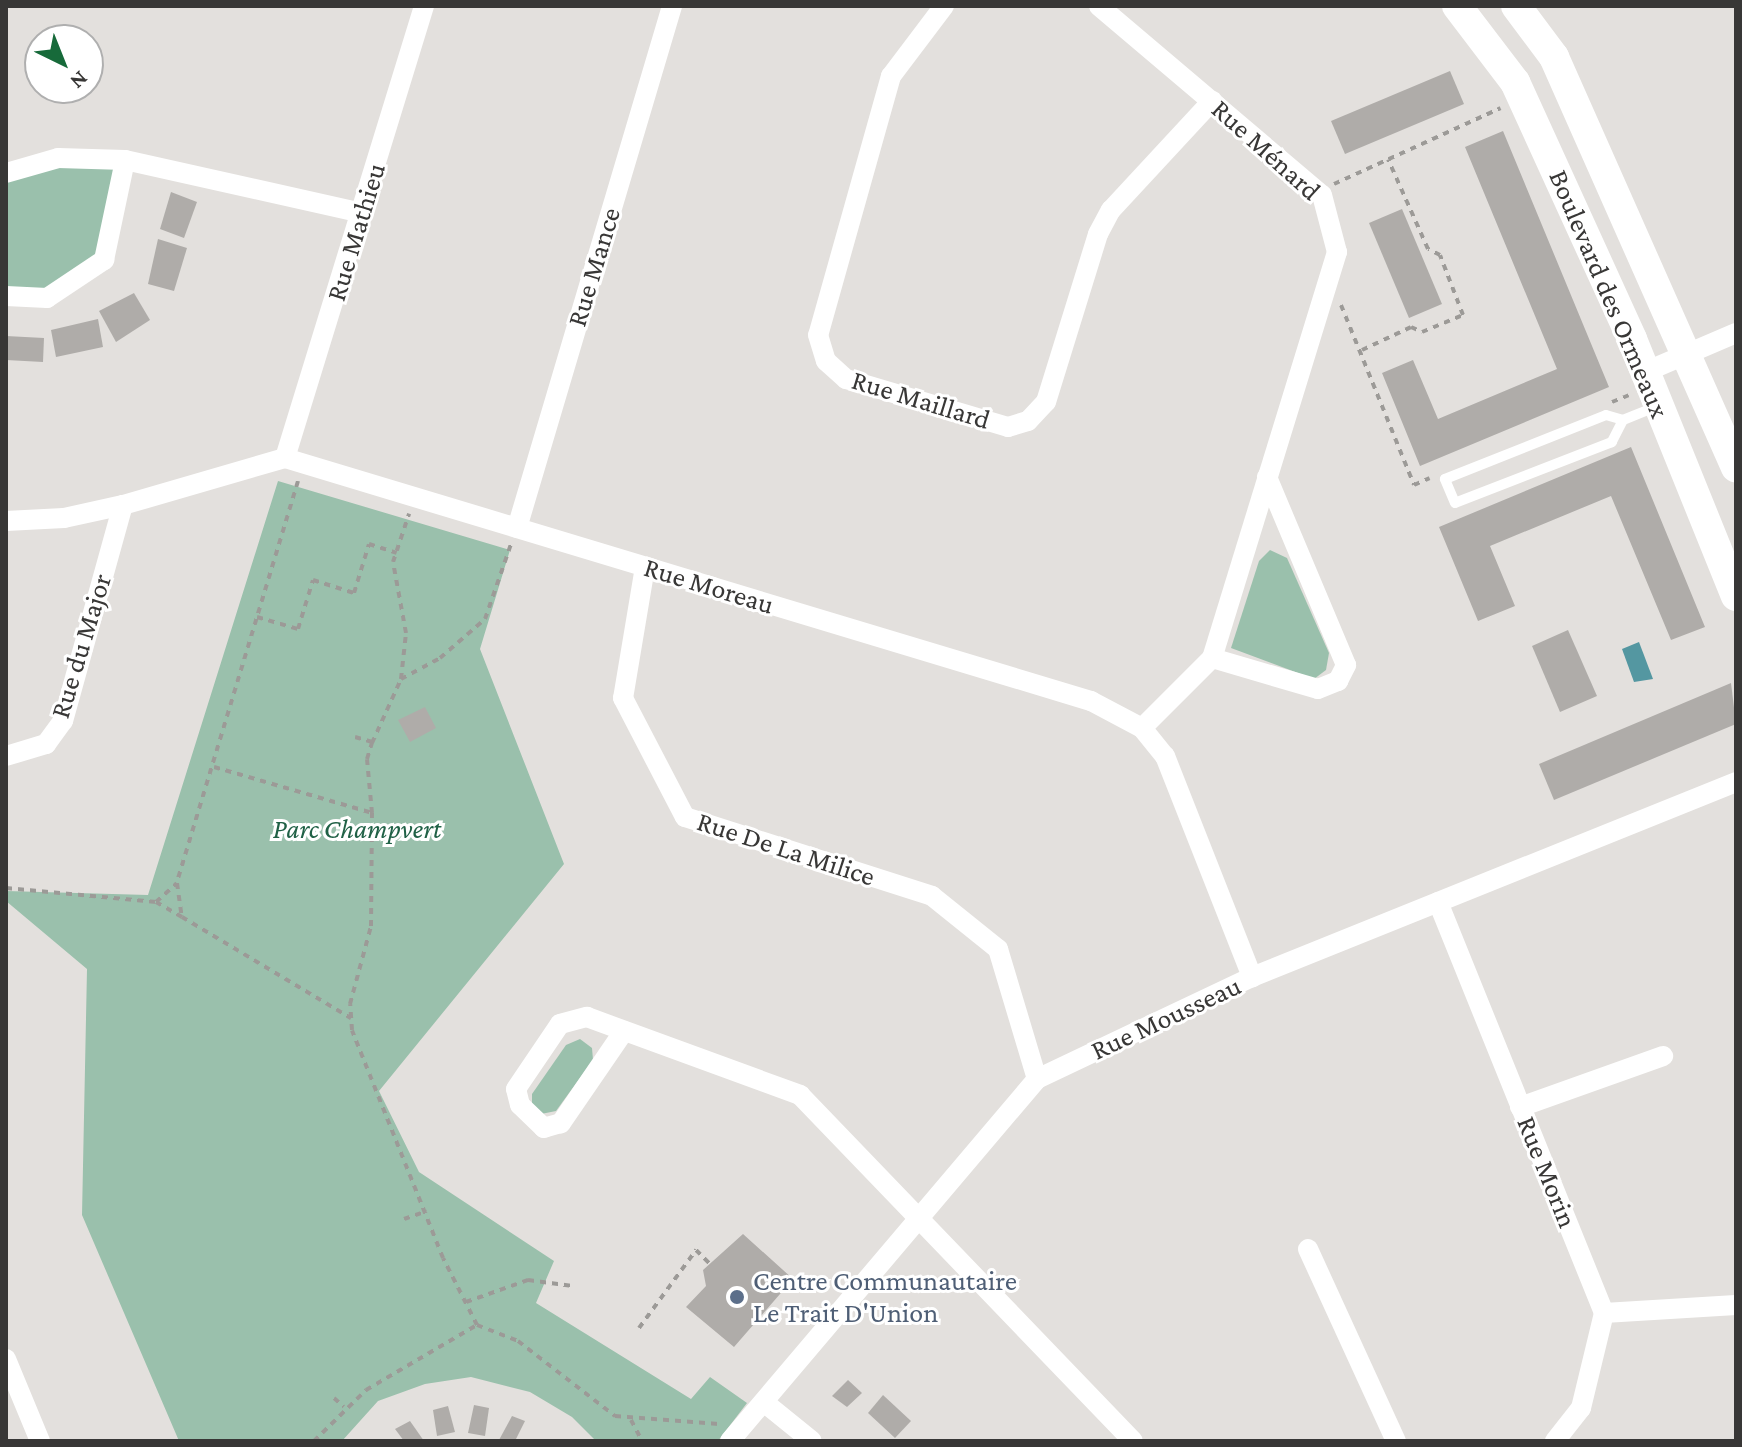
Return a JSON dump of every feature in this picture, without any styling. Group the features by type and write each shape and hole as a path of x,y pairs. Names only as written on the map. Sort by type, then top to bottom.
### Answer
{"street":[{"name":"Rue Mathieu","path":"294,461 362,213 424,6"},
{"name":"Rue Mance","path":"517,528 672,6"},
{"name":"Rue Maillard","path":"944,6 891,76 818,335 826,361 846,379 1008,427 1028,421 1046,402 1098,234 1111,210 1212,101"},
{"name":"Rue Ménard","path":"1099,6 1317,191 1332,221 1337,252 1212,658 1142,728"},
{"name":"Boulevard des Ormeaux","path":"1457,6 1523,98 1651,388 1736,596"},
{"name":"Boulevard des Ormeaux","path":"1516,6 1554,57 1688,353 1736,468"},
{"path":"6,173 58,158 125,160 362,213"},
{"path":"6,296 47,298 104,260 125,160"},
{"path":"1651,388 1688,353 1736,333"},
{"path":"6,521 64,518 294,461"},
{"name":"Rue Moreau","path":"294,461 1091,701 1142,728 1165,756 1252,977"},
{"path":"1212,658 1318,689 1338,681 1346,665 1267,477"},
{"name":"Rue du Major","path":"6,756 46,744 63,721 123,505"},
{"name":"Rue De La Milice","path":"645,567 623,698 685,817 932,896 998,949 1037,1079"},
{"name":"Rue Mousseau","path":"735,1436 1037,1079 1252,977 1736,782"},
{"name":"Rue Morin","path":"1438,902 1604,1313"},
{"path":"624,1031 561,1123 544,1128 520,1105 516,1089 560,1024 587,1017 800,1095 922,1218 1133,1441"},
{"path":"1520,1107 1663,1056"},
{"path":"1308,1249 1396,1441"},
{"path":"1555,1441 1581,1408 1604,1313 1736,1305"},
{"path":"6,1359 40,1441"},
{"path":"765,1403 812,1441"}],"lane":[{"path":"1623,420 1606,415 1445,479 1455,503 1612,442 1623,420 1651,388"}],"path":[{"path":"1317,191 1523,98"},
{"path":"1362,350 1411,327 1422,332 1463,315 1440,255 1428,249 1388,159"},
{"path":"1329,277 1362,350 1414,485 1444,472"},
{"path":"1606,404 1651,388"},
{"path":"182,917 177,883 257,617 294,461"},
{"path":"415,497 393,562 406,633 401,679 367,759 372,813 371,926 350,1004 351,1019 427,1211 477,1325 518,1341 615,1416 631,1420 702,1418 735,1436"},
{"path":"401,679 440,658 485,619 517,528"},
{"path":"257,617 298,629 313,580 354,593 369,544 397,553"},
{"path":"355,737 372,743"},
{"path":"214,767 372,813"},
{"path":"156,902 177,883"},
{"path":"6,888 156,902 351,1019"},
{"path":"404,1219 427,1211"},
{"path":"639,1328 696,1250 710,1264"},
{"path":"466,1302 528,1280 573,1286"},
{"path":"314,1441 345,1407 477,1325"},
{"path":"334,1398 345,1407"},
{"path":"631,1420 642,1441"}],"green space":[{"path":"125,160 104,260 47,298 6,296 6,172"},
{"name":"Parc Champvert","path":"278,481 510,550 480,649 564,864 379,1091 419,1172 554,1261 536,1303 691,1399 710,1377 747,1403 718,1441 596,1441 572,1417 530,1392 471,1377 425,1384 378,1401 342,1441 179,1441 82,1215 87,969 6,901 6,891 148,895"},
{"path":"1270,550 1287,558 1329,653 1326,670 1314,679 1231,648 1259,561"},
{"path":"580,1039 592,1048 593,1060 556,1111 541,1114 532,1106 532,1094 566,1045"}],"water":[{"path":"1639,642 1653,679 1634,682 1622,649"}],"building":[{"path":"1450,71 1464,104 1345,154 1331,121"},
{"path":"1503,131 1609,387 1420,466 1382,373 1413,360 1438,419 1557,369 1465,147"},
{"path":"171,192 197,202 184,238 160,229"},
{"path":"1402,209 1442,304 1409,318 1369,223"},
{"path":"158,239 187,248 174,291 148,284"},
{"path":"134,293 150,320 116,342 99,311"},
{"path":"98,319 103,347 56,357 51,330"},
{"path":"6,336 44,338 43,362 6,360"},
{"path":"1631,447 1705,627 1671,640 1611,496 1490,546 1515,606 1478,621 1439,527"},
{"path":"1568,630 1597,696 1560,712 1532,646"},
{"path":"1731,683 1736,724 1554,800 1539,764"},
{"path":"425,707 436,728 410,742 398,720"},
{"name":"Centre Communautaire Le Trait D'Union","path":"743,1234 793,1279 734,1347 686,1307 706,1286 703,1270"},
{"path":"848,1380 862,1393 847,1407 832,1396"},
{"path":"883,1395 911,1421 895,1438 868,1413"},
{"path":"474,1405 489,1408 485,1436 468,1433"},
{"path":"448,1406 455,1432 437,1436 433,1410"},
{"path":"512,1416 525,1421 515,1441 499,1440"},
{"path":"410,1421 424,1441 404,1441 395,1429"}],"place":[{"name":"Centre Communautaire Le Trait D'Union","path":"737,1297"}]}
